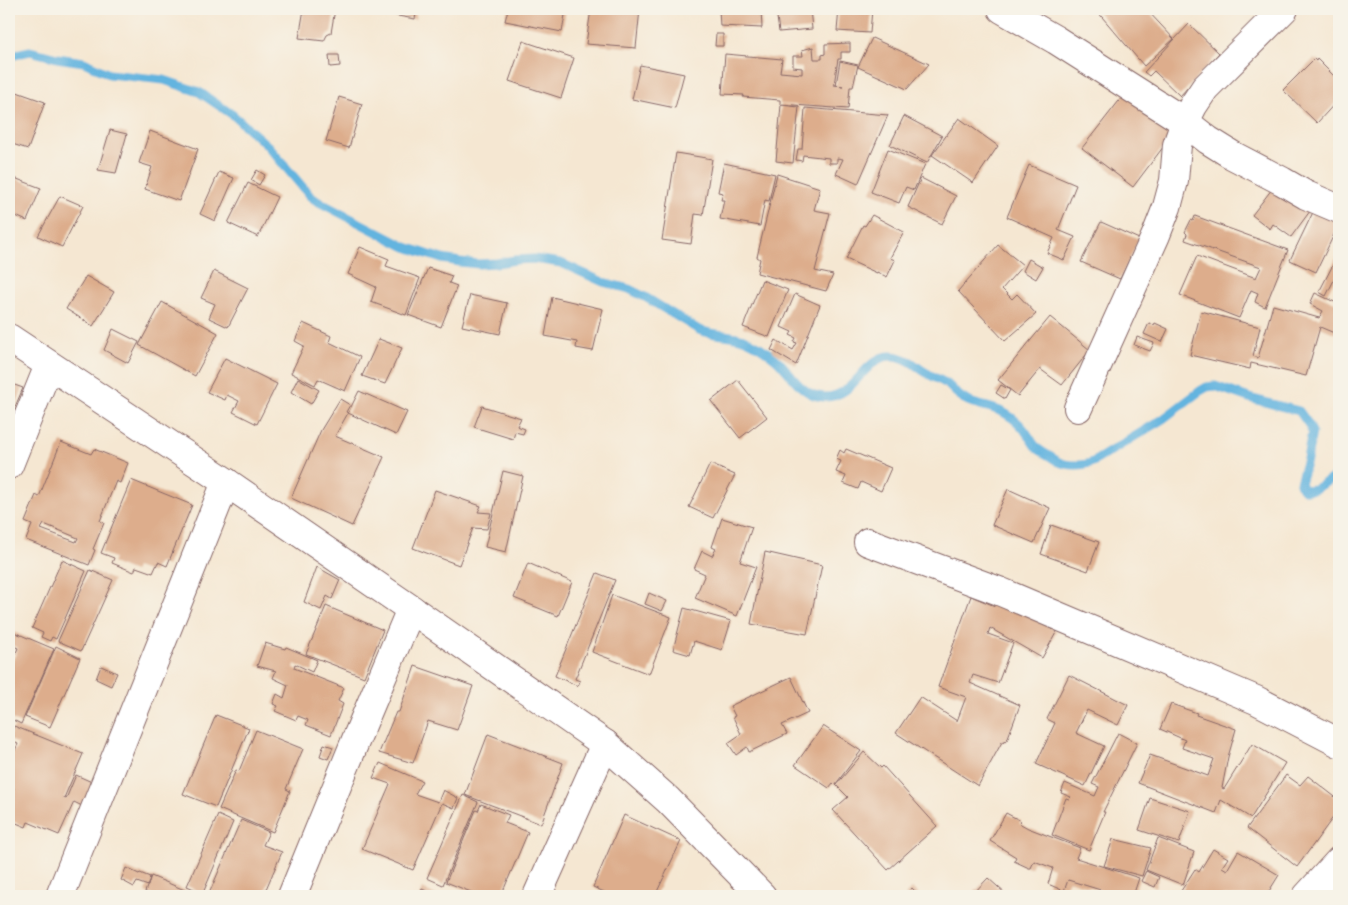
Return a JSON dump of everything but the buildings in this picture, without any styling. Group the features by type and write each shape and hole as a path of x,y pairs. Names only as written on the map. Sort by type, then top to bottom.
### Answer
{"street":[{"path":"1002,9 1056,40 1185,122 1208,140 1232,155 1306,196 1339,209"},
{"path":"1078,408 1167,207 1174,181 1178,145 1185,122 1193,106 1205,88 1284,9"},
{"path":"9,338 226,482 605,744 668,800 762,896"},
{"path":"9,465 48,365"},
{"path":"60,896 226,482"},
{"path":"868,542 999,591 1256,700 1339,742"},
{"path":"292,896 411,609"},
{"path":"537,896 605,744"},
{"path":"1307,896 1339,861"}],"waterway":[{"path":"9,57 30,51 84,62 109,74 164,80 199,92 233,115 268,146 310,196 406,247 442,259 478,264 534,259 561,263 603,282 629,289 699,330 742,338 762,348 776,359 797,383 809,393 817,396 825,397 838,394 848,388 874,362 884,357 896,356 911,362 947,384 964,399 974,404 996,409 1013,418 1039,450 1059,462 1076,465 1093,462 1163,419 1200,391 1207,387 1215,386 1249,398 1299,411 1312,432 1300,483 1302,488 1305,490 1315,489 1339,474"}]}
